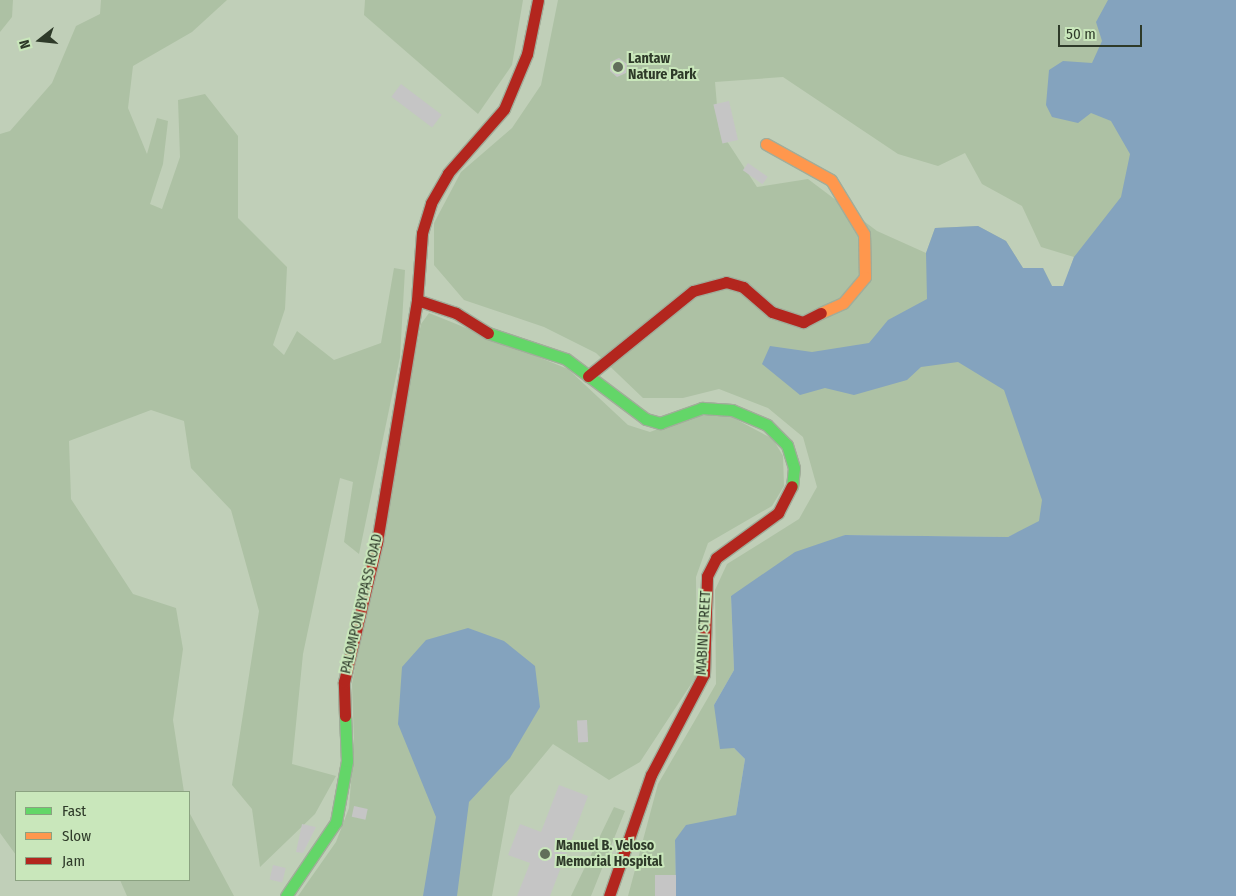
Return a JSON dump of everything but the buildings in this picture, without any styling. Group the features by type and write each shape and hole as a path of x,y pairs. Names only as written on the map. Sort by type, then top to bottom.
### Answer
{"main road":[{"name":"PALOMPON BYPASS ROAD","path":"286,896 336,822 347,761 344,682 377,542 417,300 422,233 431,203 448,173 504,109 527,54 538,0"},
{"path":"588,376 693,291 726,282 743,287 772,312 803,322 843,303 865,277 864,234 832,180 766,144"},
{"name":"MABINI STREET","path":"417,300 456,313 490,334 566,359 646,419 660,422 702,408 732,410 767,425 787,445 794,468 790,493 778,513 716,558 707,576 704,674 651,775 609,896"}],"green space":[{"path":"0,0 13,0 12,17 0,32"},
{"path":"101,0 227,0 192,32 133,66 128,108 147,154 157,118 168,121 163,164 150,204 162,209 180,157 178,100 205,94 238,136 238,218 287,267 285,309 273,345 284,355 297,331 334,360 381,343 394,268 405,270 400,357 359,554 344,542 353,482 340,478 303,654 292,764 336,776 315,814 260,867 252,809 232,785 259,611 231,510 191,468 184,421 151,410 69,441 71,499 133,594 176,608 183,649 173,720 184,791 15,791 15,854 0,833 0,134 10,131 52,83 76,26 100,14"},
{"path":"365,0 523,0 512,65 478,114 364,15"},
{"path":"558,0 1236,0 1161,482 1039,522 1008,537 845,535 731,596 734,670 714,705 734,748 745,759 736,815 675,840 676,896 628,896 658,784 716,684 715,590 727,564 799,519 817,487 803,437 768,408 719,389 683,398 643,398 596,353 544,327 464,300 434,265 434,223 461,172 512,128 541,85","holes":["783,77 898,154 938,166 965,153 982,184 1022,206 1041,247 1074,257 1064,286 1052,286 1043,268 1023,268 1006,241 978,226 935,228 926,253 877,231 808,179 757,187 719,129 715,82"]},
{"path":"429,313 568,369 628,425 650,432 692,416 728,415 773,439 783,456 784,486 772,506 708,543 696,577 697,675 640,762 609,780 553,744 510,796 492,896 298,896 336,842 349,808 354,742 352,684 421,324"},
{"path":"614,807 625,811 591,896 571,896"},
{"path":"190,814 234,896 127,896 120,881 190,881"}],"water":[{"path":"1108,0 1236,0 1236,896 676,896 675,840 686,825 736,815 745,759 734,748 720,749 714,705 734,670 731,596 795,552 845,535 1008,537 1039,521 1042,500 1004,390 958,362 921,367 907,380 854,395 825,388 800,395 762,364 770,346 812,352 869,343 888,320 927,299 926,253 935,228 978,226 1006,241 1023,268 1043,268 1052,286 1063,286 1074,257 1121,197 1130,154 1111,121 1091,113 1078,123 1052,117 1046,105 1049,70 1063,61 1092,63 1102,41 1096,22"},
{"path":"468,628 504,641 535,666 540,707 510,758 469,802 457,896 423,896 436,817 398,724 402,667 426,640"}],"traffic: fast":[{"path":"488,333 566,359 646,419 660,423 702,408 732,410 767,425 787,445 794,468 792,486"},
{"path":"286,896 336,822 347,761 345,716"}],"traffic: slow":[{"path":"766,144 831,180 864,234 865,277 843,303 821,313"}],"traffic: jam":[{"path":"488,333 456,313 417,300 422,233 431,203 448,173 504,109 527,54 538,0"},
{"path":"588,376 693,291 726,282 743,287 772,312 803,322 821,313"},
{"path":"345,716 344,682 377,542 417,300"},
{"path":"609,896 651,775 704,674 707,576 716,558 778,513 792,486"}],"place":[{"name":"Lantaw Nature Park","path":"618,67"},
{"name":"Manuel B. Veloso Memorial Hospital","path":"545,854"}]}
